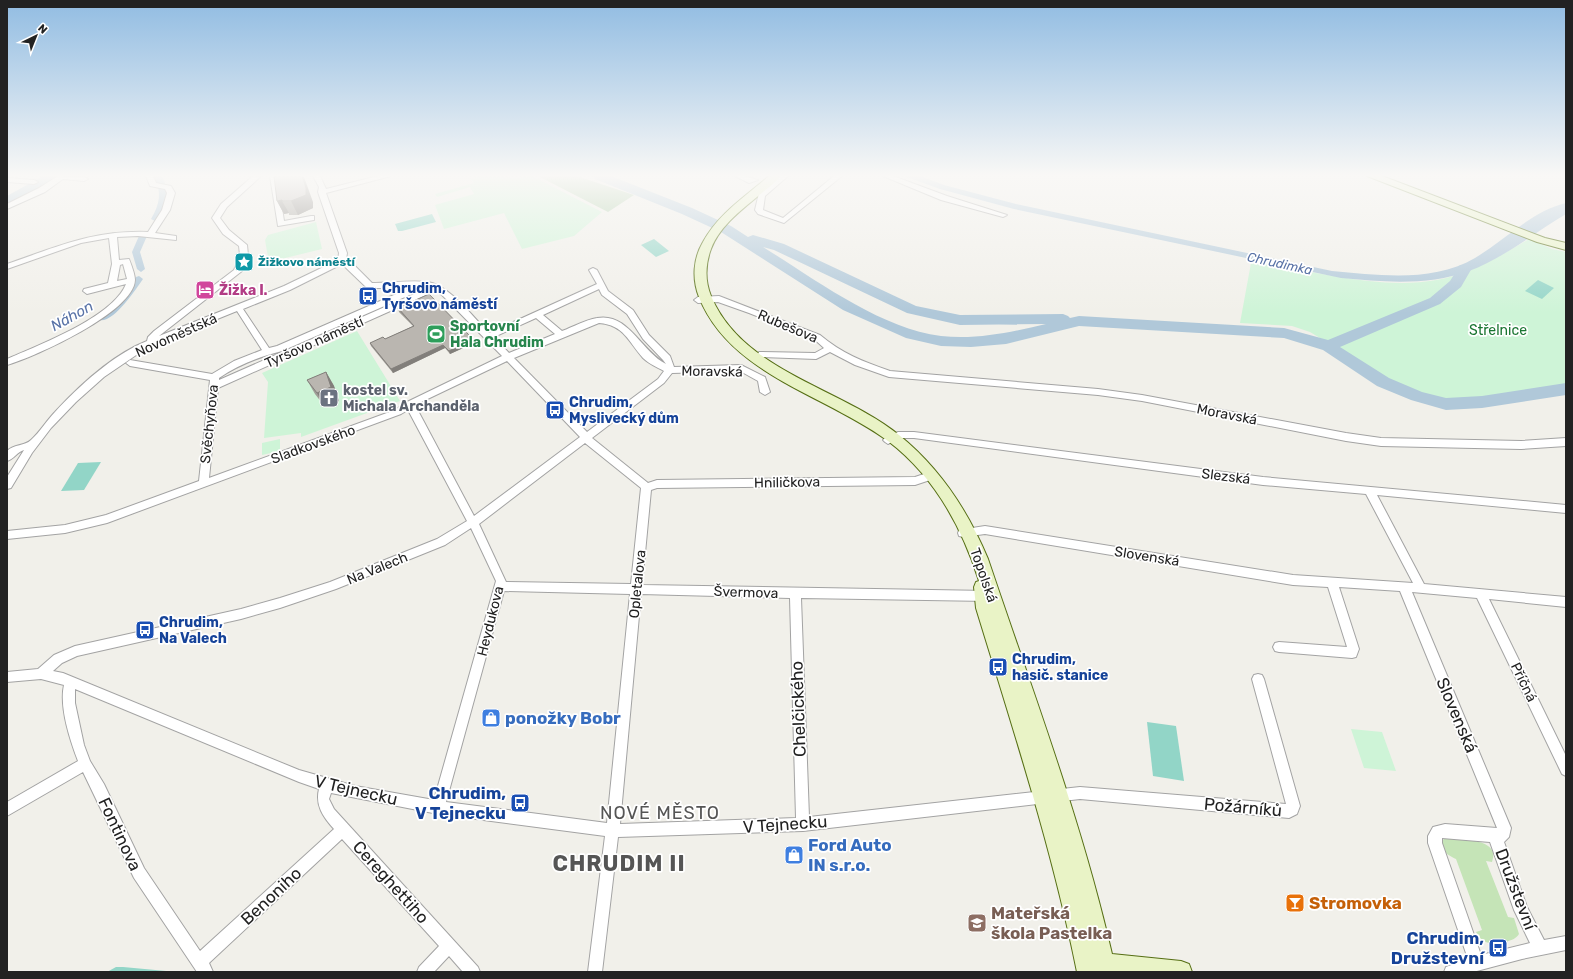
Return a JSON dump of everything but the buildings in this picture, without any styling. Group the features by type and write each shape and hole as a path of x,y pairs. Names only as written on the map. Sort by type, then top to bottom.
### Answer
{"street":[{"path":"147,234 155,222"},
{"path":"151,343 151,339 156,333 238,271 244,253 241,242 232,237 218,222"},
{"path":"281,222 281,224 293,222"},
{"path":"332,222 343,253 342,261 348,264 370,286 420,285 435,287 445,293 591,444 646,487"},
{"path":"702,300 700,277 701,259 710,234 721,222"},
{"path":"1493,222 1541,240 1566,247"},
{"path":"7,267 80,241 113,236 147,234 173,238"},
{"path":"112,284 116,264 113,236"},
{"path":"7,362 68,334 115,306 131,282 126,261 116,264"},
{"name":"Novoměstská","path":"7,485 34,443 54,420 82,392 120,361 151,343 298,283 342,261"},
{"path":"593,270 600,286 608,296 630,312 646,337 667,358 670,364 670,370"},
{"path":"87,291 112,284 131,282"},
{"name":"Tyršovo náměstí","path":"214,382 227,368 267,351 286,346 411,291 420,285"},
{"path":"487,337 600,286"},
{"name":"Tyršovo náměstí","path":"214,382 430,291 435,287"},
{"name":"Rubešova","path":"702,300 724,300 817,337 830,348 865,366 889,374"},
{"name":"Topolská","path":"702,300 718,324 740,346 765,364 862,417 932,474 949,497 966,532 976,567 987,596 1051,796 1067,880 1096,967 1181,972"},
{"path":"239,308 267,351"},
{"path":"536,315 560,334"},
{"name":"Sladkovského","path":"7,535 51,531 91,523 346,432 398,412 410,404 508,357 588,322 608,320 621,324 647,356 670,370"},
{"path":"762,354 816,356 830,348"},
{"name":"Svěchyňova","path":"130,363 214,382 204,483"},
{"name":"Moravská","path":"670,370 744,369 762,379 765,392"},
{"name":"Na Valech","path":"41,674 58,660 81,649 242,614 319,591 434,544 472,523 661,381 670,370"},
{"name":"Moravská","path":"889,374 1098,392 1149,399 1350,438 1381,442 1521,445 1566,442"},
{"name":"Heydukova","path":"410,404 499,574 500,586 445,788 438,807"},
{"name":"Slezská","path":"890,439 901,434 914,435 1263,481 1566,509"},
{"name":"Topolská","path":"890,439 927,477 966,532"},
{"path":"7,457 15,449 34,443"},
{"name":"Hniličkova","path":"646,487 657,484 915,480 927,477"},
{"name":"Opletalova","path":"595,972 613,830 646,487"},
{"path":"1370,492 1421,588"},
{"name":"Slovenská","path":"966,532 985,530 1263,575 1332,583 1421,588 1566,602"},
{"path":"1279,647 1352,653 1353,649 1332,583"},
{"name":"Švermova","path":"500,586 987,596"},
{"name":"Slovenská","path":"1404,587 1503,824 1503,834 1495,836"},
{"name":"Chelčického","path":"794,593 803,824"},
{"name":"Příčná","path":"1481,594 1566,770"},
{"name":"V Tejnecku","path":"7,676 41,674 54,676 326,786 438,807 613,830 699,829 803,824 1051,796"},
{"name":"Požárníků","path":"1051,796 1083,793 1290,811 1293,806 1258,679"},
{"name":"Fontinova","path":"71,682 68,692 69,703 78,745 84,764 100,789 138,873 203,967"},
{"path":"7,809 84,764"},
{"name":"Cereghettiho","path":"326,786 323,799 325,808 473,972"},
{"name":"Benoniho","path":"203,967 343,829"},
{"name":"Družstevní","path":"1477,962 1435,843 1435,836 1438,832 1445,831 1495,836 1521,910 1540,947"},
{"name":"Družstevní","path":"1451,972 1477,962 1566,942"},
{"path":"424,972 449,946"}],"green space":[{"path":"316,222 322,249 273,261 268,257 265,240 268,235"},
{"path":"441,222 471,222 444,229"},
{"path":"508,222 591,222 574,236 522,249"},
{"name":"Střelnice","path":"1529,239 1552,249 1566,252 1566,383 1560,386 1471,403 1432,400 1404,389 1310,332 1292,326 1240,323 1251,263 1361,280 1389,283 1417,282 1444,279 1470,270 1492,260"},
{"path":"357,331 400,401 301,437 301,433 264,438 268,382 262,373"},
{"path":"280,439 280,451 262,455 262,443"},
{"path":"1351,729 1382,732 1396,771 1364,768"},
{"path":"1445,838 1477,841 1491,848 1493,854 1492,862 1486,861 1508,917 1514,918 1519,934 1518,936 1506,942 1493,944 1485,942 1476,932 1482,930 1456,859 1446,853 1442,848 1442,841"}],"shaded area":[{"path":"404,222 436,222 402,231 398,231 395,224"},
{"path":"654,239 669,251 656,257 641,245"},
{"path":"1538,280 1554,288 1542,299 1525,291"},
{"path":"101,462 84,490 61,491 78,463"},
{"path":"1147,722 1176,726 1184,781 1153,776"},
{"path":"116,967 123,967 177,972 107,972"}],"water":[{"name":"Chrudimka","path":"1074,222 1099,222 1332,271 1405,275 1441,271 1458,266 1486,251 1526,222 1554,222 1482,266 1453,276 1406,282 1341,278"}],"waterway":[{"path":"710,222 726,229 848,307 911,334 941,341 971,342 1006,339 1079,321 1284,333 1313,340 1328,346"},
{"name":"Náhon","path":"141,269 136,252 143,236"},
{"path":"753,239 779,247 912,310 960,320 1063,319"},
{"path":"1328,346 1435,301 1456,284 1465,268"},
{"name":"Náhon","path":"102,318 123,301 139,279"},
{"path":"1328,346 1383,382 1417,396 1446,404 1482,402 1566,389"}],"place":[{"name":"Žižkovo náměstí","path":"244,262"},
{"name":"Žižka I.","path":"205,290"},
{"name":"Chrudim, Tyršovo náměstí","path":"368,296"},
{"name":"Sportovní Hala Chrudim","path":"436,334"},
{"name":"kostel sv. Michala Archanděla","path":"329,398"},
{"name":"Chrudim, Myslivecký dům","path":"555,410"},
{"name":"Chrudim, Na Valech","path":"145,630"},
{"name":"Chrudim, hasič. stanice","path":"998,667"},
{"name":"ponožky Bobr","path":"491,718"},
{"name":"Chrudim, V Tejnecku","path":"520,803"},
{"name":"Ford Auto IN s.r.o.","path":"794,855"},
{"name":"Stromovka","path":"1295,903"},
{"name":"Mateřská škola Pastelka","path":"977,923"},
{"name":"Chrudim, Družstevní","path":"1498,948"}],"district":[{"name":"NOVÉ MĚSTO","path":"660,813"},
{"name":"CHRUDIM II","path":"619,863"}]}
